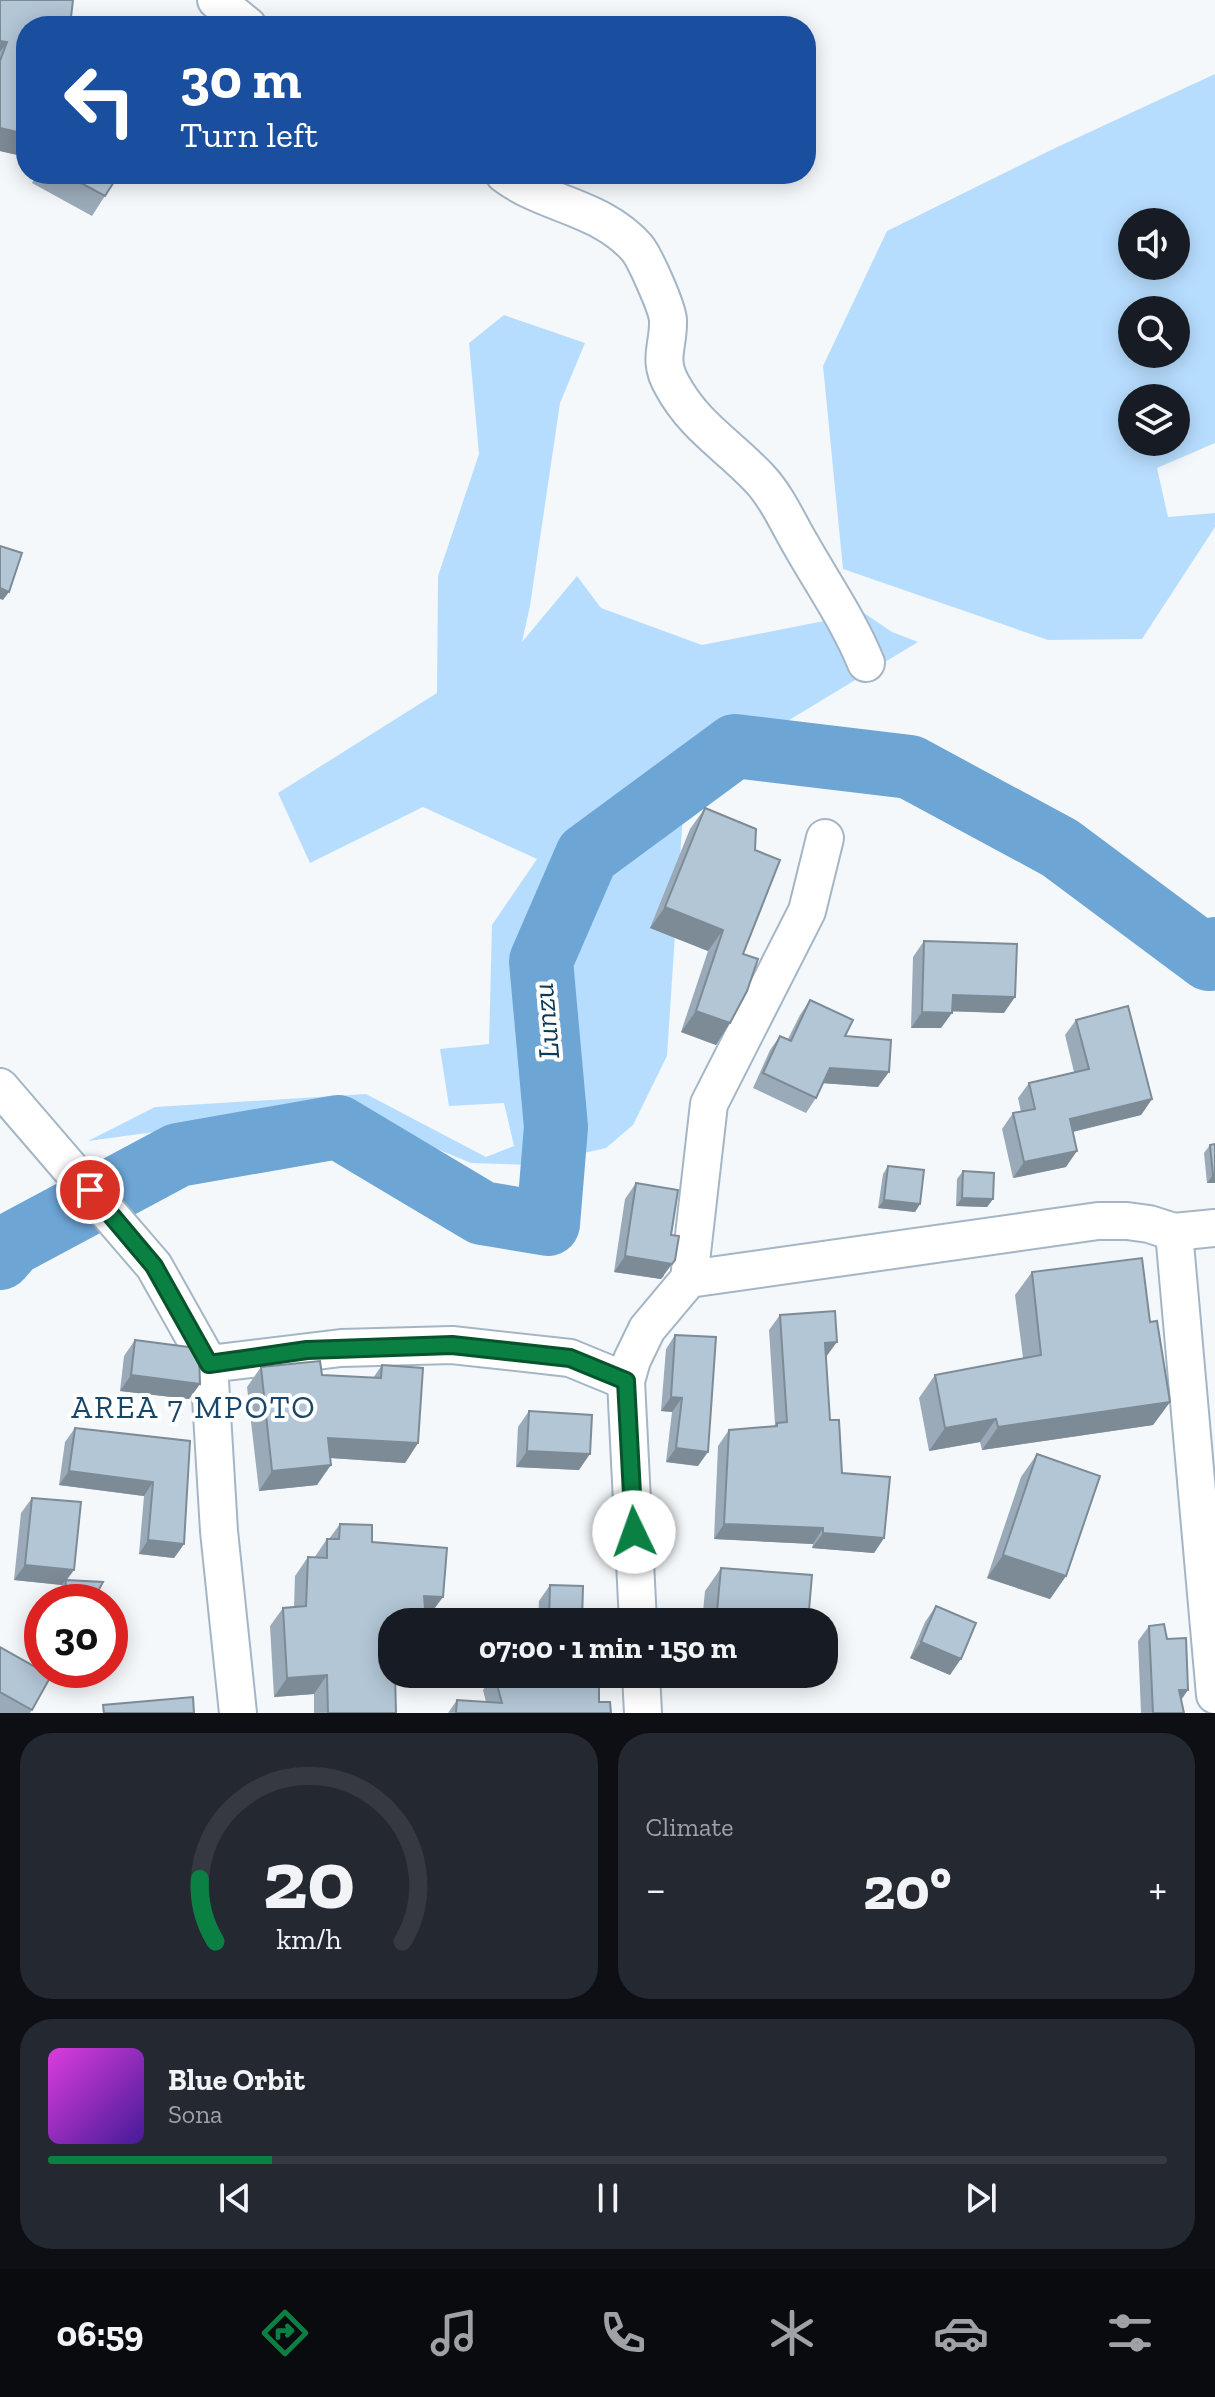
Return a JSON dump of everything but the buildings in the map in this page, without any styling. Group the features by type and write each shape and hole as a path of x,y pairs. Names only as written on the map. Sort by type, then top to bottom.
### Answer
{"street":[{"path":"216,0 236,16"},
{"path":"524,184 586,211 638,249 655,283 668,320 663,365 670,382 687,411 761,479 853,633 866,663"},
{"path":"637,1608 626,1381 647,1329 689,1279 709,1104 804,919 825,838"},
{"path":"0,1087 154,1266 209,1364 219,1531 238,1713"},
{"path":"689,1279 1098,1221 1149,1224 1174,1232 1215,1228"},
{"path":"1174,1232 1215,1695"},
{"path":"209,1364 329,1349 452,1345 570,1358 626,1381"},
{"path":"642,1688 643,1713"}],"shaded area":[{"path":"1215,74 1215,443 1190,454 1190,384 1118,384 1118,456 1185,456 1157,468 1168,517 1215,513 1215,527 1142,639 1048,640 843,569 823,366 887,231"},
{"path":"504,315 585,343 560,403 522,642 577,576 601,608 702,645 864,613 892,632 918,642 685,783 667,1056 633,1125 606,1148 531,1165 471,1163 360,1117 221,1123 88,1141 155,1107 366,1094 486,1157 514,1146 504,1103 449,1106 440,1049 489,1044 492,925 537,859 423,807 310,863 278,793 437,693 438,576 479,454 469,343"}],"waterway":[{"name":"Lunzu","path":"0,1258 12,1244 178,1155 338,1127 482,1213 548,1224 556,1127 541,961 587,855 735,746 910,767 1060,848 1209,959 1215,949"}],"district":[{"name":"AREA 7 MPOTO","path":"194,1407"}],"route":[{"path":"90,1190 154,1266 209,1364 307,1350 452,1345 570,1358 626,1381 634,1532"}]}
